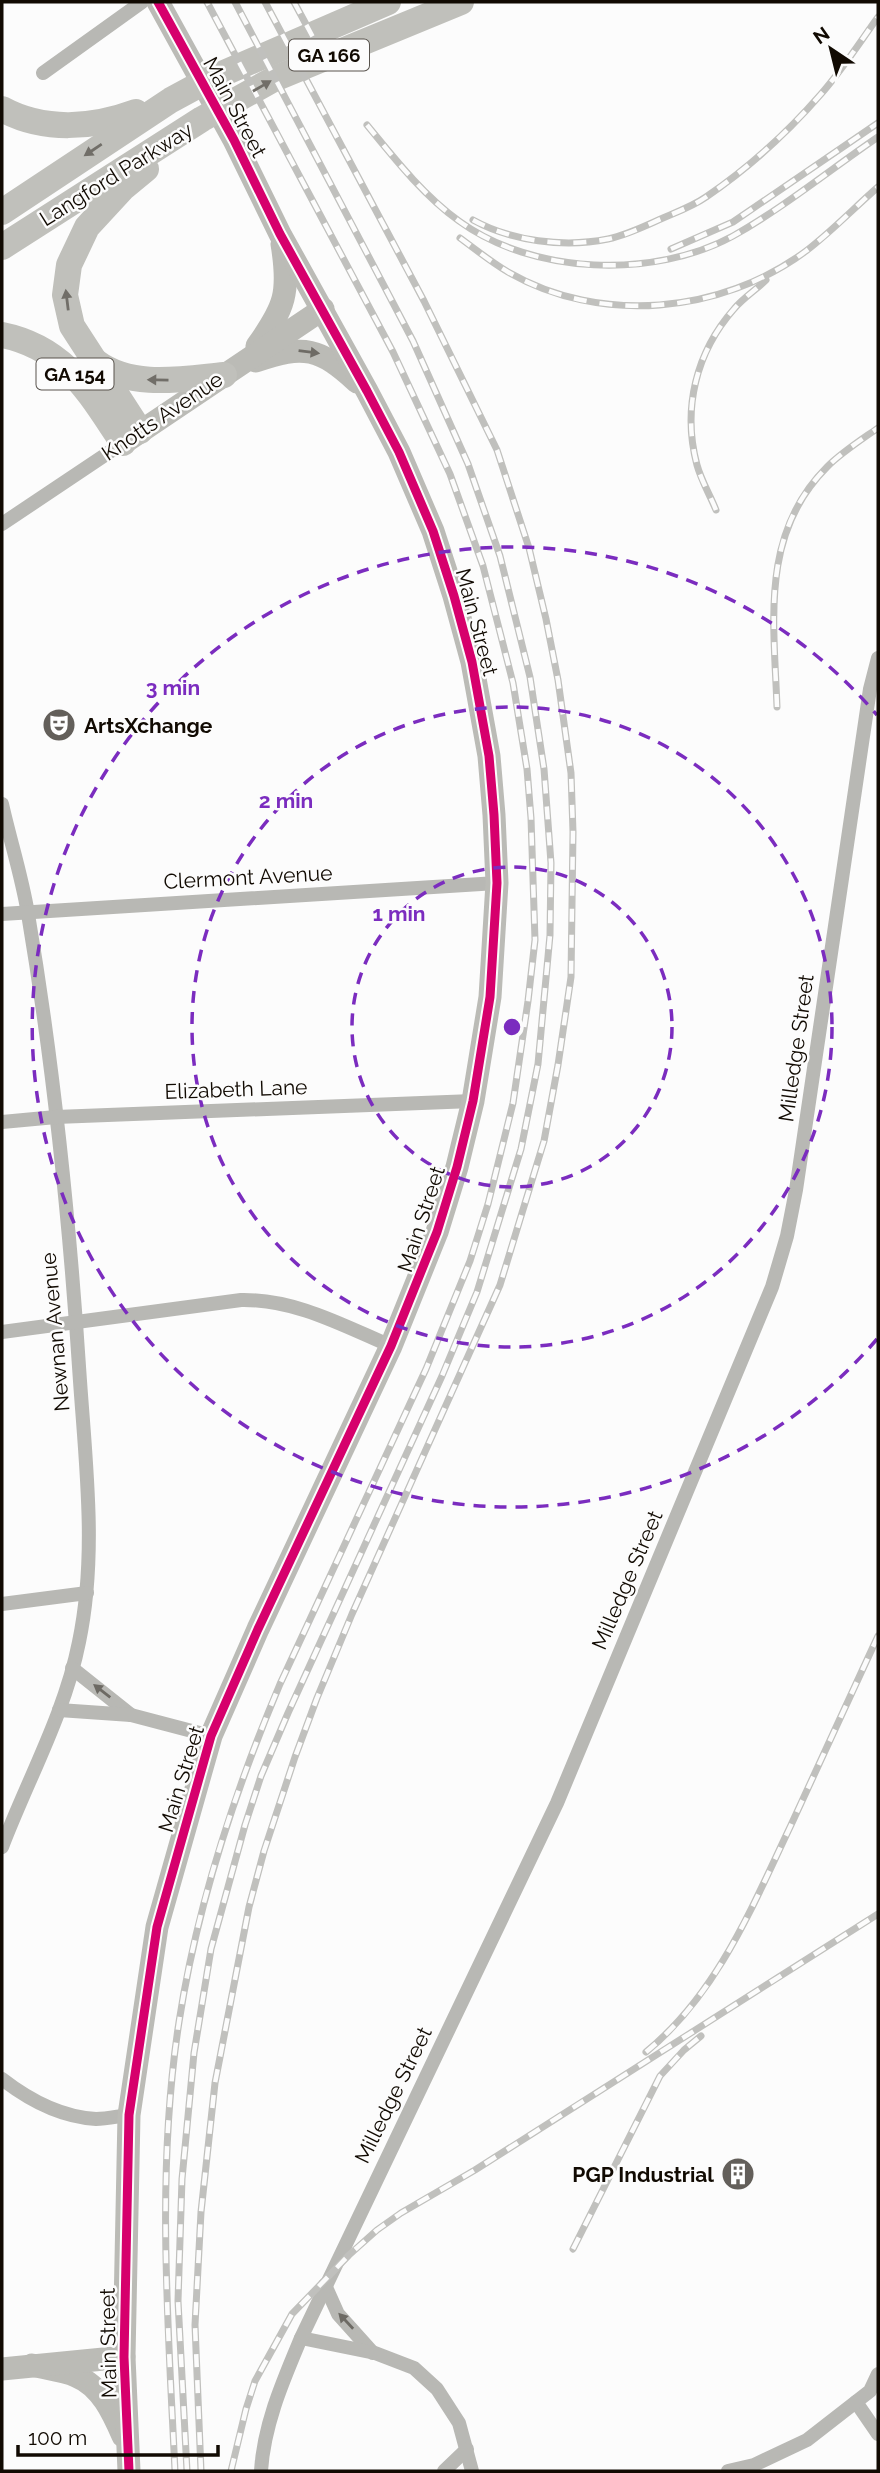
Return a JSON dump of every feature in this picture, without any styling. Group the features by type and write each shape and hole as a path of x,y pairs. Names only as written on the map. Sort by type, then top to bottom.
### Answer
{"highway":[{"name":"Langford Parkway","path":"2,212 171,100 208,80 388,2"},
{"name":"Langford Parkway","path":"2,247 202,119 274,79 461,2"},
{"path":"2,109 46,124 77,126 121,118 171,100"},
{"path":"131,437 95,361 72,326 65,295 69,265 87,227 123,188 202,119"},
{"name":"GA 154","path":"2,335 19,338 50,353 73,371 131,437"},
{"path":"95,361 106,370 131,378 159,380 236,367"}],"main road":[{"name":"Main Street","path":"129,2471 124,2357 129,2115 157,1927 211,1736 258,1629 391,1346 438,1232 473,1101 490,997 497,883 489,756 472,662 433,531 399,452 368,391 280,234 158,2"},
{"path":"236,367 282,309 285,265 280,234"},
{"name":"Knotts Avenue","path":"131,437 323,309"},
{"path":"236,367 290,352 302,350 320,353 368,391"},
{"path":"2,2369 124,2357"},
{"path":"33,2365 76,2376 89,2384 110,2407 128,2448"}],"street":[{"path":"43,73 142,2"},
{"name":"Knotts Avenue","path":"2,524 131,437"},
{"name":"Milledge Street","path":"261,2471 277,2396 301,2338 557,1803 772,1287 787,1236 796,1190 870,689 878,658"},
{"name":"Newnan Avenue","path":"2,804 27,911 56,1117 76,1322 88,1506 87,1593 79,1643 59,1710 2,1846"},
{"name":"Clermont Avenue","path":"2,914 497,883"},
{"name":"Elizabeth Lane","path":"2,1122 56,1117 473,1101"},
{"path":"2,1332 241,1300 265,1300 302,1308 391,1346"},
{"path":"2,1604 87,1593"},
{"path":"72,1668 131,1715"},
{"path":"59,1710 131,1715 211,1736"},
{"path":"2,2079 24,2096 49,2108 97,2119 129,2115"},
{"path":"325,2285 338,2314 373,2353"},
{"path":"301,2338 373,2353 414,2368 437,2389 459,2423 472,2471"},
{"path":"728,2471 754,2465 807,2440 870,2391 878,2374"},
{"path":"856,2402 878,2434"},
{"path":"444,2471 467,2449"}],"railway":[{"path":"175,2471 166,2246 168,2134 179,2022 196,1935 219,1850 263,1725 426,1369 470,1261 488,1204 513,1103 535,940 527,769 513,683 483,566 450,474 393,352 207,2"},
{"path":"187,2471 178,2301 182,2179 194,2053 211,1949 261,1776 442,1376 477,1292 521,1149 538,1064 550,935 551,863 544,769 530,677 500,556 468,464 413,341 235,2"},
{"path":"201,2471 195,2325 201,2212 215,2083 249,1907 264,1851 317,1698 500,1285 544,1141 571,977 571,773 558,680 529,548 497,450 424,301 265,2"},
{"path":"294,2 329,67"},
{"path":"473,220 521,238 591,242 622,235 690,206 737,174 795,122 821,94 878,17"},
{"path":"671,249 733,222 878,123"},
{"path":"367,125 421,188 459,221 489,239 522,252 557,261 594,265 631,264 702,250 752,225 878,137"},
{"path":"460,238 508,272 544,289 581,300 620,305 660,305 699,299 737,288 773,272 815,244 878,187"},
{"path":"716,510 699,471 693,444 692,402 696,382 710,344 721,326 738,305 766,280"},
{"path":"777,707 774,643 776,580 790,521 805,493 827,467 878,428"},
{"path":"646,2052 694,2003 731,1947 762,1887 878,1636"},
{"path":"231,2471 255,2381 292,2314 377,2230 878,1914"},
{"path":"573,2249 660,2076 701,2036"}],"cycle path":[{"path":"129,2471 124,2357 129,2115 157,1927 211,1736 258,1629 391,1346 437,1232 473,1101 490,997 497,883 489,756 472,662 433,531 399,452 158,2"}],"place":[{"name":"ArtsXchange","path":"59,725"},
{"name":"PGP Industrial","path":"738,2174"}]}
